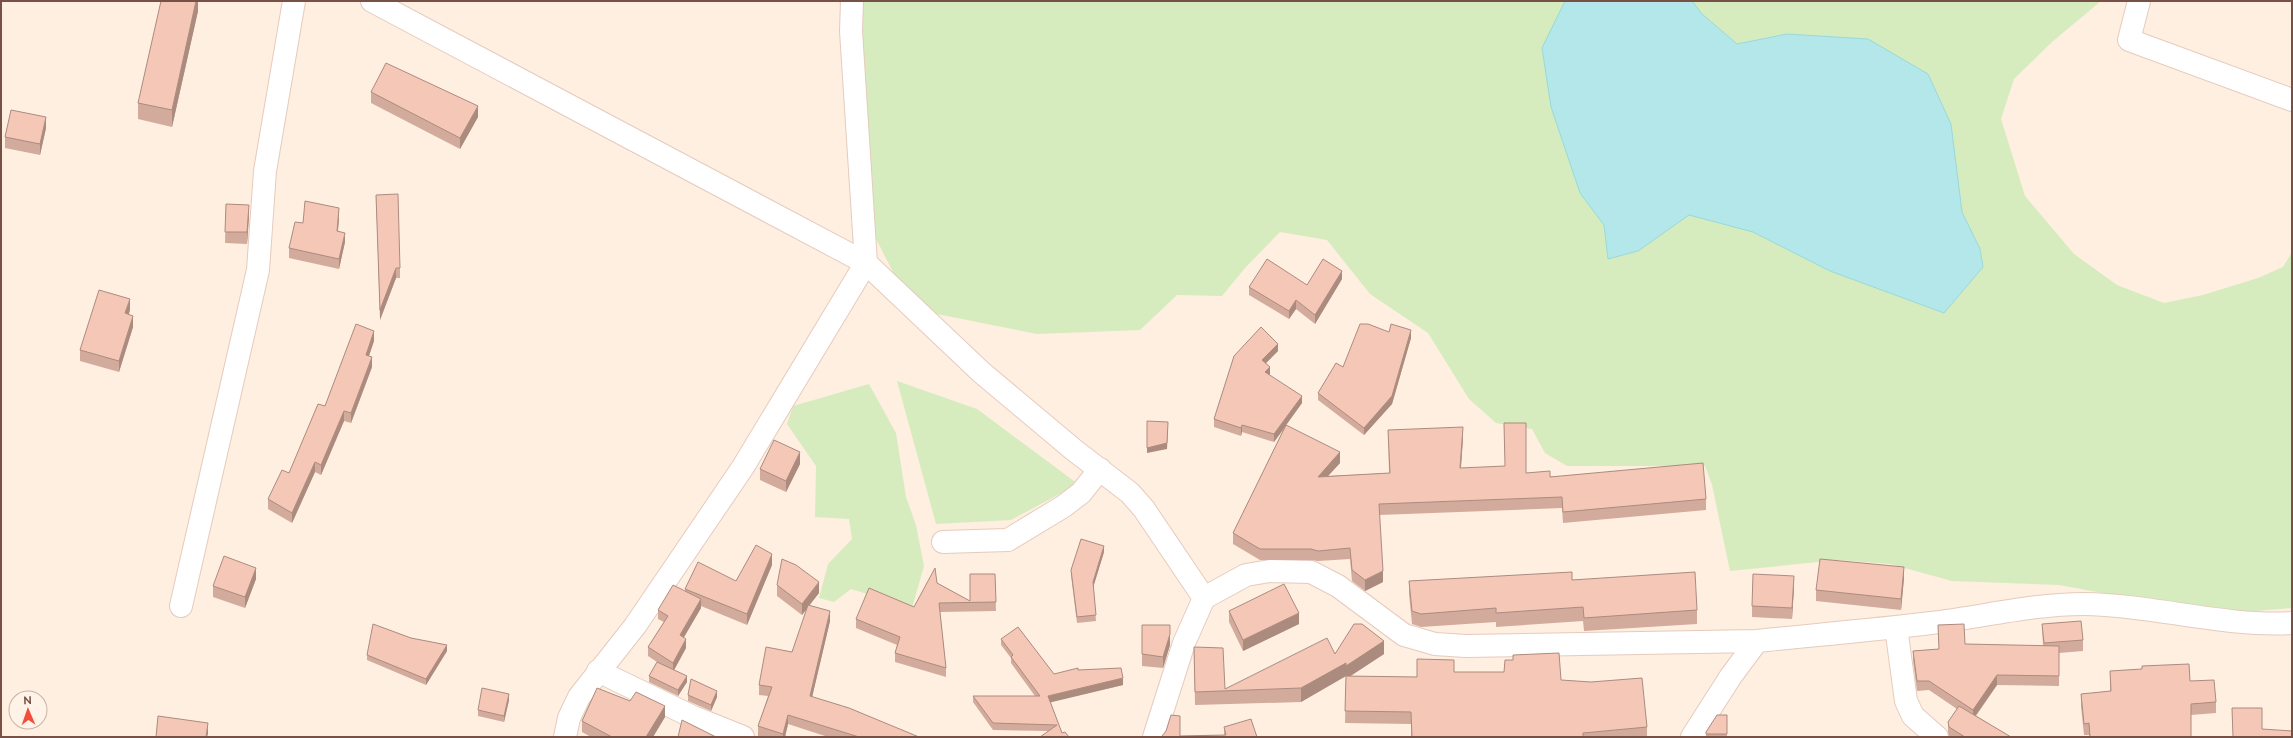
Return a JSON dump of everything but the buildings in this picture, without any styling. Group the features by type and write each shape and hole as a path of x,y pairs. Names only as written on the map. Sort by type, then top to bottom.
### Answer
{"street":[{"path":"181,606 258,270 265,171 294,1"},
{"path":"372,1 866,263 981,372 1074,450 1130,493 1144,509 1204,598"},
{"path":"565,737 569,718 578,698 635,626 743,467 866,263 851,31 852,1"},
{"path":"2139,1 2129,40 2292,99"},
{"path":"943,542 1008,540 1064,506 1081,493 1100,469"},
{"path":"1154,737 1184,643 1204,598 1246,575 1258,572 1311,572 1338,586 1404,634 1435,644 1466,646 1757,641 1896,626 2044,605 2114,605 2214,620 2270,624 2292,623"},
{"path":"1896,626 1906,701 1913,716 1937,737"},
{"path":"1692,737 1731,676 1757,641"},
{"path":"598,671 693,717 744,737"}],"green space":[{"path":"839,1 2101,1 2052,42 2014,79 2001,119 2025,196 2074,254 2117,285 2164,303 2203,295 2258,278 2283,267 2292,252 2292,608 2219,614 2059,585 1952,581 1890,564 1838,560 1730,571 1712,485 1705,466 1567,466 1545,453 1532,429 1496,423 1469,399 1428,333 1370,294 1327,240 1280,232 1245,268 1222,296 1177,295 1140,330 1037,334 937,314 896,278 869,225 867,106"},
{"path":"897,381 977,409 1078,484 1011,520 936,524"},
{"path":"869,384 896,433 906,497 916,525 924,566 912,608 851,589 834,602 819,598 828,564 852,539 849,519 815,517 816,466 787,424 793,406"}],"water":[{"path":"1565,1 1692,1 1702,14 1737,44 1787,34 1868,39 1928,74 1951,124 1962,212 1980,249 1983,267 1944,313 1830,271 1753,232 1689,215 1638,251 1608,259 1604,225 1580,193 1551,107 1542,48"}]}
